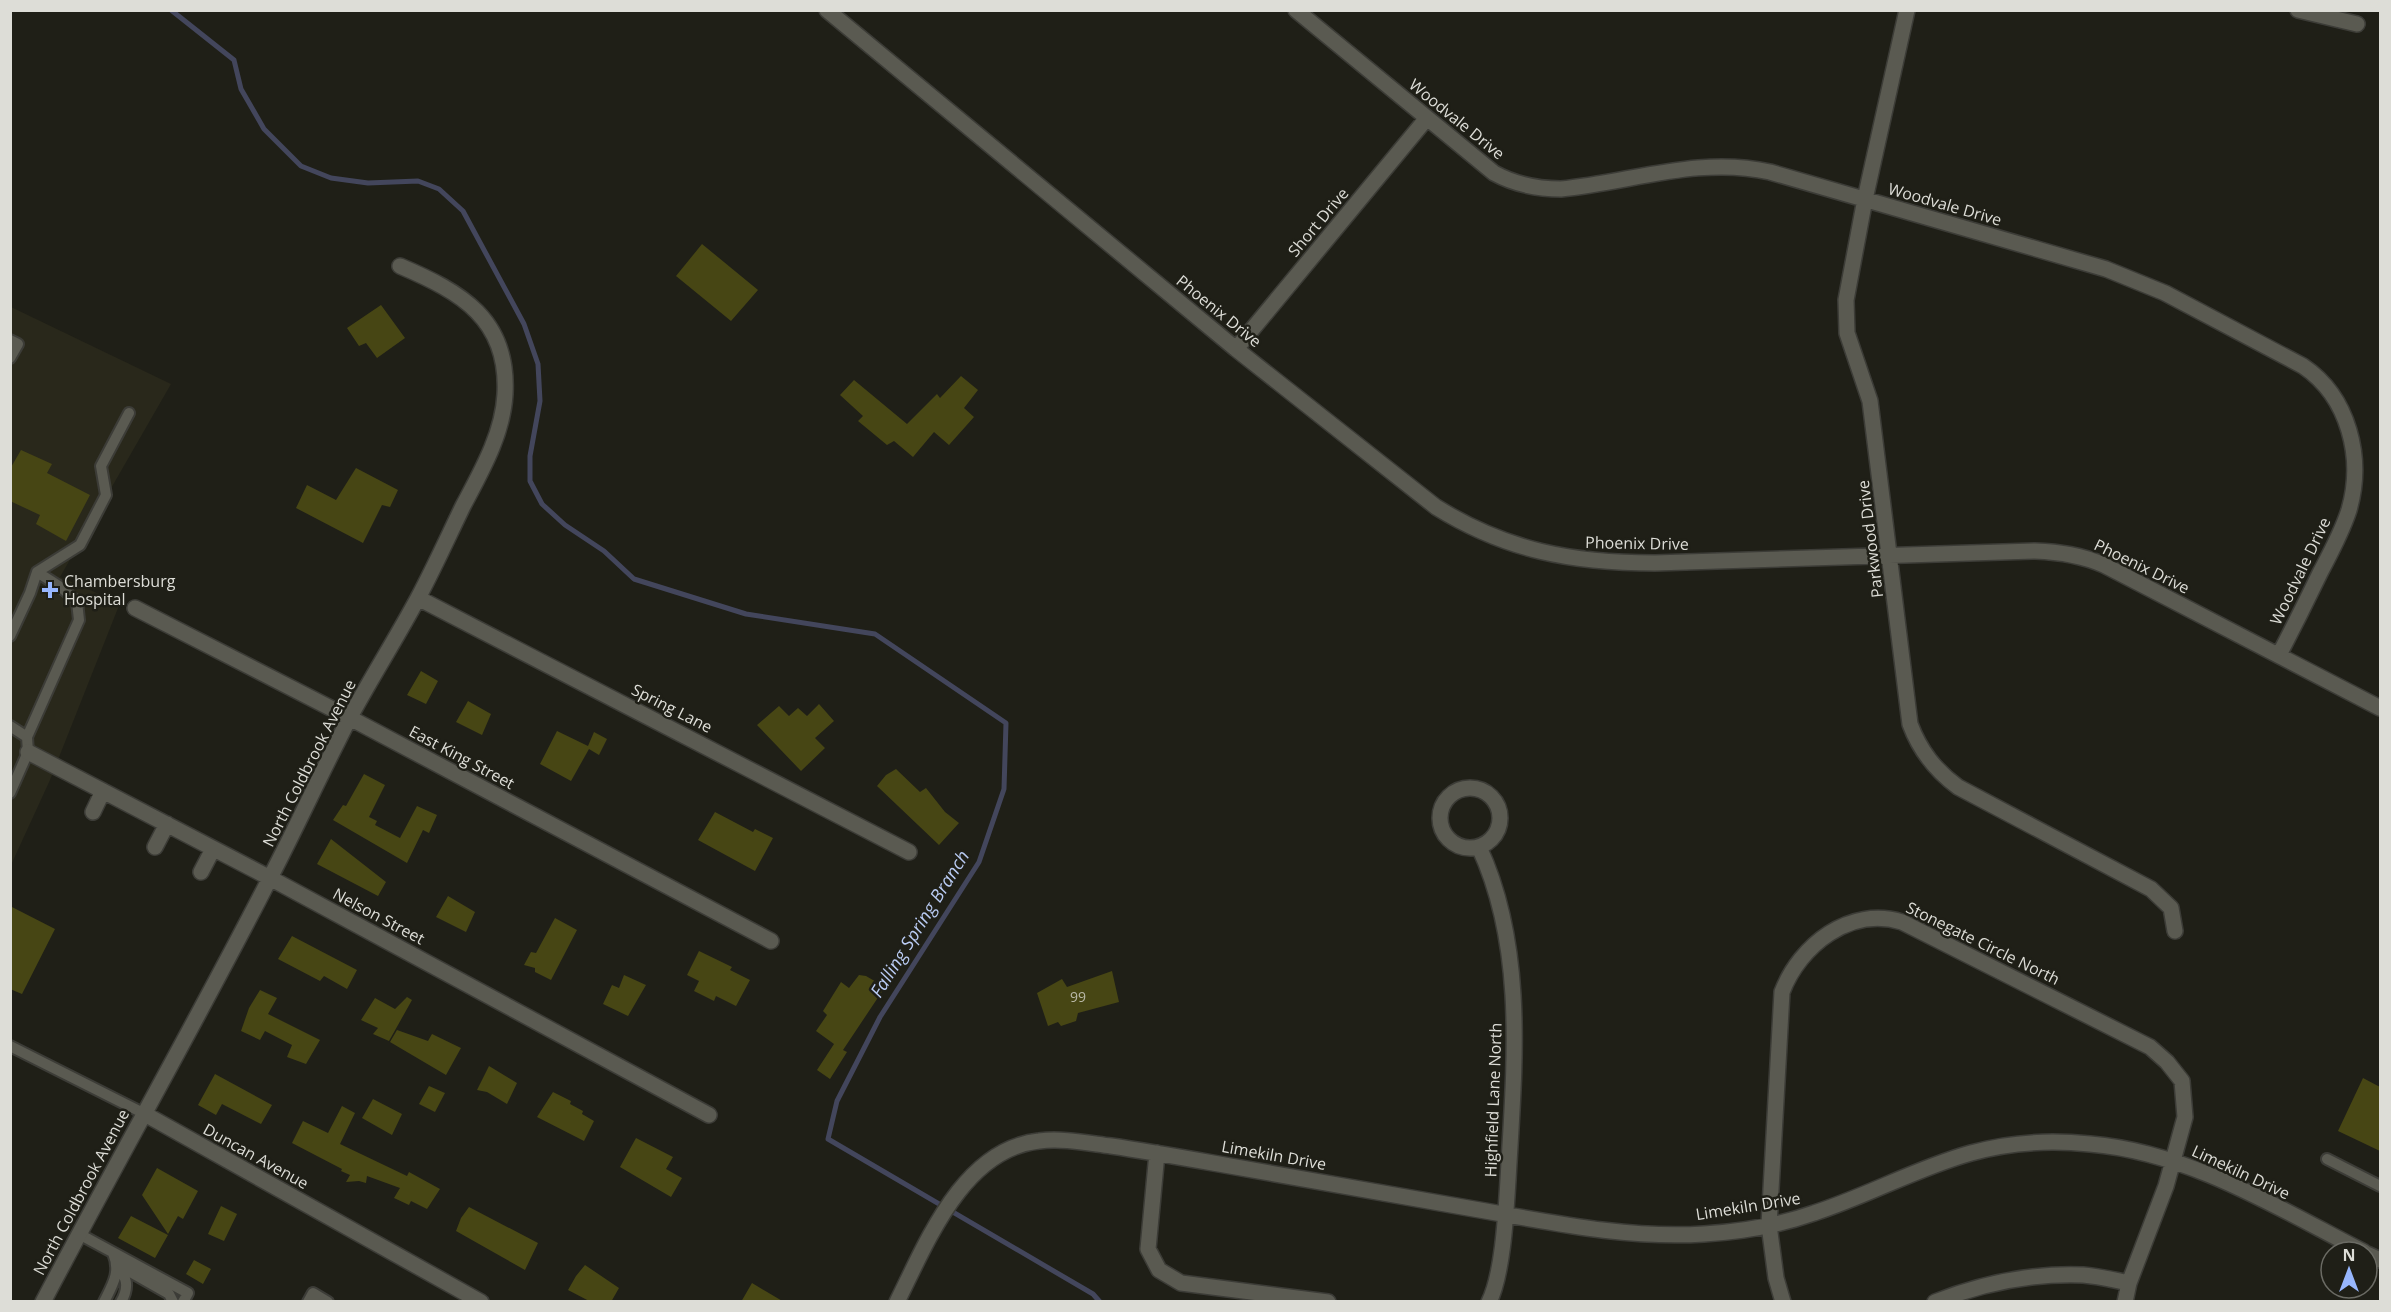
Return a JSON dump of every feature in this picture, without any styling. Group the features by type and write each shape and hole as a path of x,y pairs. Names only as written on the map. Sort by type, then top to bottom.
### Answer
{"street":[{"name":"Phoenix Drive","path":"827,10 1236,349 1436,507 1471,528 1513,544 1549,554 1612,563 2062,552 2089,558 2380,708"},
{"name":"Woodvale Drive","path":"1296,10 1494,173 1506,180 1530,187 1551,189 1573,188 1703,166 1729,166 1770,172 2106,269 2139,281 2303,366 2326,385 2340,405 2351,436 2354,464 2352,492 2343,527 2279,655"},
{"name":"Parkwood Drive","path":"1907,10 1865,199 1846,300 1846,320 1850,345 1863,375 1870,401 1908,713 1915,736 1926,756 1940,773 1958,787 2151,889 2170,908 2175,931"},
{"path":"2298,10 2356,24"},
{"name":"Short Drive","path":"1236,349 1427,118"},
{"name":"North Coldbrook Avenue","path":"43,1302 270,878 350,718 418,598 486,462 495,438 505,396 505,372 500,347 492,330 462,297 438,282 400,266"},
{"name":"Spring Lane","path":"418,598 909,852"},
{"name":"East King Street","path":"135,608 350,718 771,941"},
{"name":"Nelson Street","path":"28,745 103,791 270,878 710,1115"},
{"path":"1475,788 1485,791 1498,806 1499,826 1488,842 1479,847 1460,846 1451,842 1440,825 1442,805 1456,791 1475,788"},
{"path":"93,812 103,791"},
{"path":"155,847 167,824"},
{"name":"Highfield Lane North","path":"1479,847 1491,872 1512,975 1515,1053 1505,1214 1495,1290 1489,1302"},
{"path":"201,872 213,849"},
{"name":"Stonegate Circle North","path":"1783,1302 1776,1278 1769,1225 1782,992 1792,969 1824,936 1838,927 1866,920 1891,918 2150,1047 2182,1081 2185,1117 2166,1186 2129,1283 2125,1302"},
{"name":"Duncan Avenue","path":"143,1113 473,1300"},
{"name":"Limekiln Drive","path":"897,1302 948,1203 974,1175 1003,1150 1038,1141 1076,1141 1157,1153 1505,1214 1617,1232 1660,1234 1706,1234 1769,1225 1813,1214 1938,1164 2009,1145 2050,1142 2092,1144 2133,1150 2172,1161 2225,1182 2339,1240"},
{"path":"1157,1153 1148,1249 1159,1270 1181,1283 1328,1302"},
{"path":"1935,1302 1979,1286 2036,1276 2085,1275 2129,1283"}],"lane":[{"path":"10,340 18,344 10,358"},
{"path":"10,636 37,572 80,544 105,495 101,466 129,413"},
{"path":"10,793 79,620 77,602 62,588 37,572"},
{"path":"10,726 28,745"},
{"name":"Duncan Avenue","path":"10,1046 143,1113"},
{"path":"2327,1160 2380,1186"},
{"path":"79,1234 118,1258 188,1293 183,1302"},
{"path":"104,1302 117,1278 118,1258"},
{"path":"118,1258 127,1281 126,1293 122,1302"},
{"path":"118,1258 132,1274 169,1294 173,1302"},
{"path":"308,1302 313,1293 328,1302"}],"shaded area":[{"name":"Chambersburg Hospital","path":"11,307 171,384 60,577 120,603 50,780 11,865"}],"building":[{"path":"702,244 758,290 731,321 676,276"},
{"path":"381,305 405,338 377,358 366,343 359,346 347,328"},
{"path":"961,376 978,390 964,408 974,417 949,445 934,432 913,457 894,441 887,445 858,421 863,416 840,395 854,380 907,424 937,394 940,398"},
{"path":"21,450 52,464 47,473 90,495 66,541 36,524 40,515 10,501 10,469"},
{"path":"356,468 398,490 390,507 382,505 363,543 296,508 307,485 336,500"},
{"path":"421,671 438,681 426,704 407,695"},
{"path":"468,701 491,714 482,735 456,722"},
{"path":"819,704 834,721 815,738 825,748 801,771 757,725 779,706 789,716 798,708 807,716"},
{"path":"557,731 588,746 594,732 607,739 599,755 589,749 571,781 540,764"},
{"path":"896,769 920,792 926,788 945,812 959,823 939,845 877,786 886,775"},
{"path":"364,774 385,785 369,817 377,821 375,825 400,838 417,806 437,815 429,833 423,830 407,863 333,820 343,805 346,806"},
{"path":"715,812 753,832 755,829 773,838 755,871 698,840"},
{"path":"331,839 386,882 378,896 317,864"},
{"path":"448,896 475,912 466,932 436,917"},
{"path":"10,906 55,929 22,994 10,989"},
{"path":"555,918 577,930 551,980 535,972 535,968 524,965 531,952 536,953"},
{"path":"292,936 357,970 347,989 324,976 320,981 278,959"},
{"path":"699,951 732,967 730,970 750,980 736,1006 716,996 714,1001 694,991 699,981 687,975"},
{"path":"1112,971 1119,1002 1078,1013 1076,1021 1061,1026 1058,1022 1048,1026 1037,993 1062,979 1067,987"},
{"path":"624,975 646,985 628,1016 603,1004 612,985 619,988"},
{"path":"859,975 866,976 885,987 843,1050 847,1052 830,1079 817,1070 834,1044 816,1031 827,1015 823,1011 841,982 849,988"},
{"path":"260,990 277,998 268,1014 320,1040 306,1064 287,1057 292,1045 265,1031 260,1040 241,1031 249,1008"},
{"path":"407,997 412,1000 389,1041 373,1034 378,1028 361,1020 375,998 395,1009"},
{"path":"397,1030 428,1041 432,1034 461,1048 446,1075 390,1042"},
{"path":"489,1066 517,1083 507,1104 487,1092 477,1090"},
{"path":"215,1074 272,1105 261,1124 222,1104 216,1115 198,1105"},
{"path":"2363,1078 2380,1087 2380,1151 2338,1131"},
{"path":"429,1086 445,1093 435,1112 419,1104"},
{"path":"553,1092 571,1101 570,1104 583,1111 582,1114 594,1121 584,1141 537,1117"},
{"path":"373,1099 402,1114 392,1135 362,1118"},
{"path":"342,1106 355,1113 340,1144 407,1176 409,1172 440,1189 427,1209 411,1201 409,1205 394,1198 400,1188 367,1176 366,1183 346,1182 350,1175 341,1171 342,1169 292,1143 303,1121 328,1133"},
{"path":"636,1138 673,1157 666,1169 682,1178 671,1197 620,1167"},
{"path":"157,1168 198,1191 183,1219 178,1216 168,1234 142,1195"},
{"path":"221,1206 237,1214 224,1241 208,1234"},
{"path":"469,1207 538,1243 525,1270 456,1231"},
{"path":"131,1216 168,1235 155,1258 118,1238"},
{"path":"194,1260 211,1269 203,1284 186,1274"},
{"path":"585,1265 619,1288 611,1302 591,1302 568,1290"},
{"path":"752,1283 784,1302 741,1302"}],"waterway":[{"name":"Falling Spring Branch","path":"171,10 234,60 241,89 264,129 301,166 331,178 368,183 418,181 439,189 463,211 524,324 538,364 540,401 530,456 530,481 542,504 565,525 604,551 634,579 746,614 875,634 1006,723 1004,789 979,862 880,1017 837,1101 828,1139 1093,1294 1100,1302"}],"place":[{"name":"Chambersburg Hospital","path":"50,590"}]}
